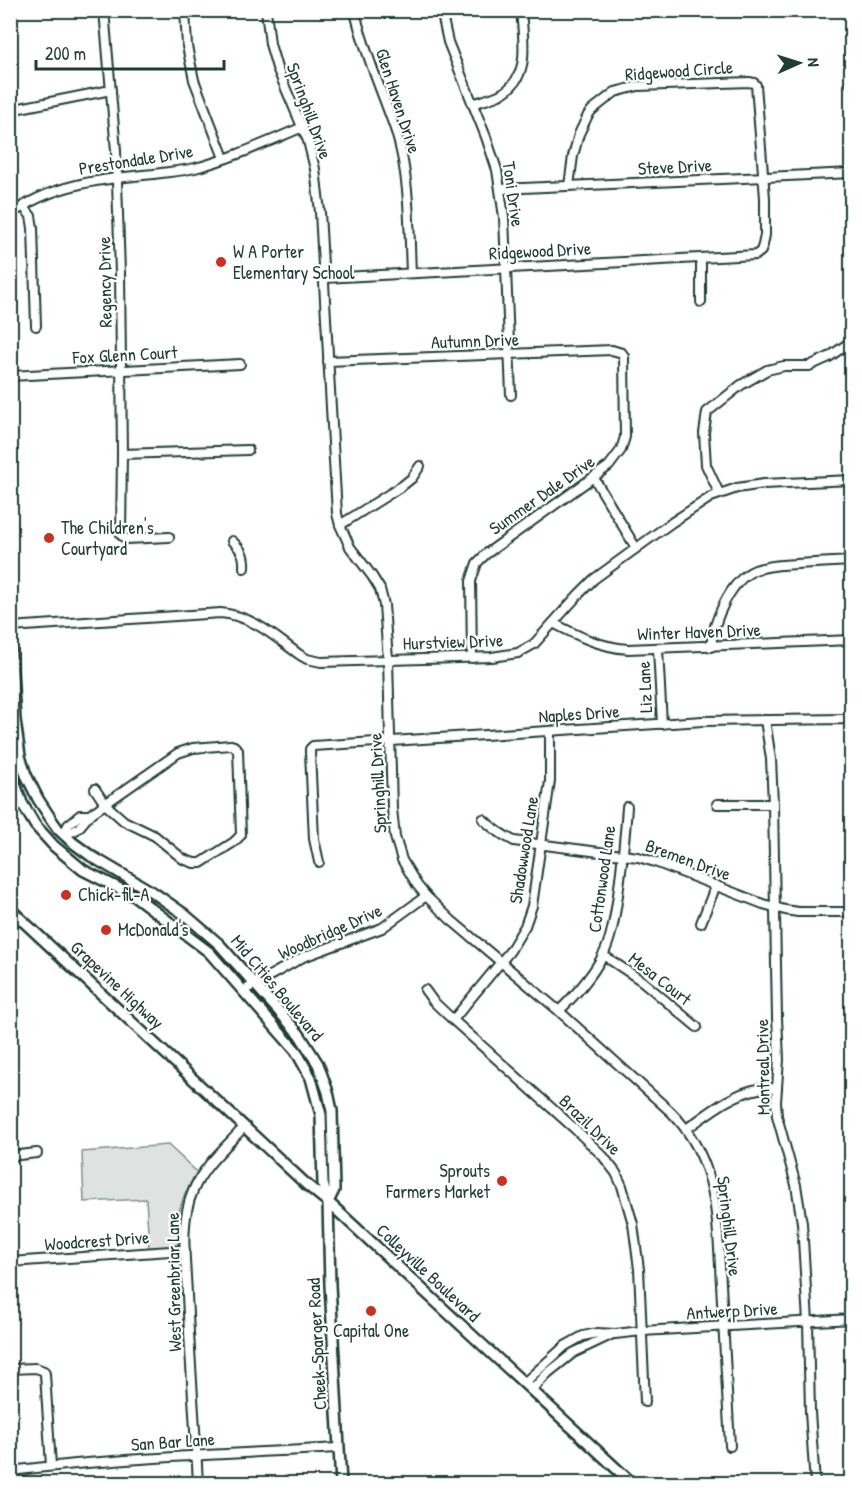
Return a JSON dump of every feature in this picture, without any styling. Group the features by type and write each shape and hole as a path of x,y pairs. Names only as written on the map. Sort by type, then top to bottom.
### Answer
{"main road":[{"name":"Mid Cities Boulevard","path":"10,640 13,720 20,756 26,775 53,822 63,834 91,856 154,893 184,914 219,944 299,1034 318,1064 332,1111 334,1190 327,1202"},
{"name":"Mid Cities Boulevard","path":"10,770 22,802 35,825 54,846 83,870 136,897 209,952 296,1051 311,1078 321,1115 323,1184 327,1202"},
{"path":"54,846 63,834"},
{"name":"Grapevine Highway","path":"10,909 201,1086"},
{"name":"Colleyville Boulevard","path":"201,1086 629,1482"},
{"name":"Cheek-Sparger Road","path":"327,1202 341,1484"}],"street":[{"name":"Regency Drive","path":"104,10 117,178 120,273 121,536 126,539 170,537"},
{"path":"184,10 194,80 224,158"},
{"name":"Springhill Drive","path":"266,10 270,44 277,68 303,127 315,169 320,212 336,501 340,525 350,547 380,589 386,617 392,809 395,837 402,860 426,897 559,1011 671,1112 695,1141 709,1176 715,1210 730,1446"},
{"name":"Glen Haven Drive","path":"356,10 356,20 402,154 411,273"},
{"name":"Toni Drive","path":"441,10 448,42 498,170 504,217 511,395"},
{"path":"472,104 499,95 510,88 521,73 523,55 521,10"},
{"name":"Ridgewood Circle","path":"569,186 573,156 588,116 592,110 615,92 638,86 754,83 757,94 764,178 765,235 759,254"},
{"path":"10,110 111,90"},
{"name":"Prestondale Drive","path":"10,215 39,197 69,186 186,170 224,158 303,127"},
{"name":"Steve Drive","path":"501,189 852,173"},
{"path":"23,206 31,216 33,228 36,326"},
{"name":"Ridgewood Drive","path":"324,278 759,254"},
{"path":"701,259 701,302"},
{"path":"719,493 706,465 704,433 707,412 741,385 767,370 784,366 809,366 829,357 846,345 852,344"},
{"name":"Autumn Drive","path":"328,361 612,350 622,353"},
{"name":"Summer Dale Drive","path":"472,658 471,581 477,563 486,554 609,466 624,444 625,372 622,353"},
{"name":"Fox Glenn Court","path":"10,376 240,364"},
{"path":"122,453 248,450"},
{"path":"340,525 402,486 412,478 420,466"},
{"path":"594,478 636,548"},
{"name":"Hurstview Drive","path":"10,627 209,614 234,615 256,624 307,659 321,662 500,657 518,653 534,644 594,579 670,523 719,493 764,484 852,480"},
{"path":"232,541 242,550 244,568"},
{"path":"711,647 712,633 722,607 739,582 754,570 781,565 852,561"},
{"name":"Winter Haven Drive","path":"553,623 598,644 628,650 852,640"},
{"name":"Liz Lane","path":"658,649 662,724"},
{"name":"Naples Drive","path":"319,862 314,839 310,749 315,746 703,721 844,719 852,722"},
{"name":"Montreal Drive","path":"765,720 771,759 773,804 779,1059 776,1102 777,1116 796,1185 802,1224 815,1484"},
{"name":"Shadowwood Lane","path":"453,1020 501,962 525,927 532,906 550,782 550,731"},
{"path":"63,834 74,832 85,823 90,815 105,804 157,767 185,750 231,745 238,750 241,835 201,863 194,863 183,859 155,836 124,821 105,804 95,789"},
{"path":"717,804 773,804"},
{"name":"Cottonwood Lane","path":"559,1011 587,980 607,946 615,914 624,855 627,807"},
{"name":"Bremen Drive","path":"483,819 493,829 514,841 624,855 655,862 775,907 798,912 852,912"},
{"path":"701,923 716,885"},
{"name":"Woodbridge Drive","path":"243,991 303,957 382,928 426,897"},
{"name":"Mesa Court","path":"603,955 642,981 697,1027"},
{"name":"Brazil Drive","path":"425,990 453,1020 603,1156 616,1173 633,1224 639,1269 645,1402"},
{"path":"686,1129 726,1101 758,1089 777,1088"},
{"name":"West Greenbriar Lane","path":"198,1484 185,1250 186,1212 192,1192 200,1177 244,1126"},
{"path":"10,1156 37,1153"},
{"name":"Woodcrest Drive","path":"10,1262 185,1250"},
{"name":"Antwerp Drive","path":"524,1383 565,1346 584,1336 597,1333 615,1334 642,1330 852,1319"},
{"name":"Antwerp Drive","path":"532,1390 548,1373 573,1353 615,1334"},
{"path":"10,1369 36,1368 44,1371 51,1466"},
{"name":"San Bar Lane","path":"10,1471 196,1455 339,1448"}],"shaded area":[{"path":"168,1145 197,1172 185,1193 178,1214 178,1246 149,1248 146,1199 84,1202 82,1152"}],"place":[{"name":"W A Porter Elementary School","path":"221,262"},
{"name":"The Children's Courtyard","path":"49,538"},
{"name":"Chick-fil-A","path":"66,895"},
{"name":"McDonald's","path":"106,930"},
{"name":"Sprouts Farmers Market","path":"502,1181"},
{"name":"Capital One","path":"371,1311"}]}
